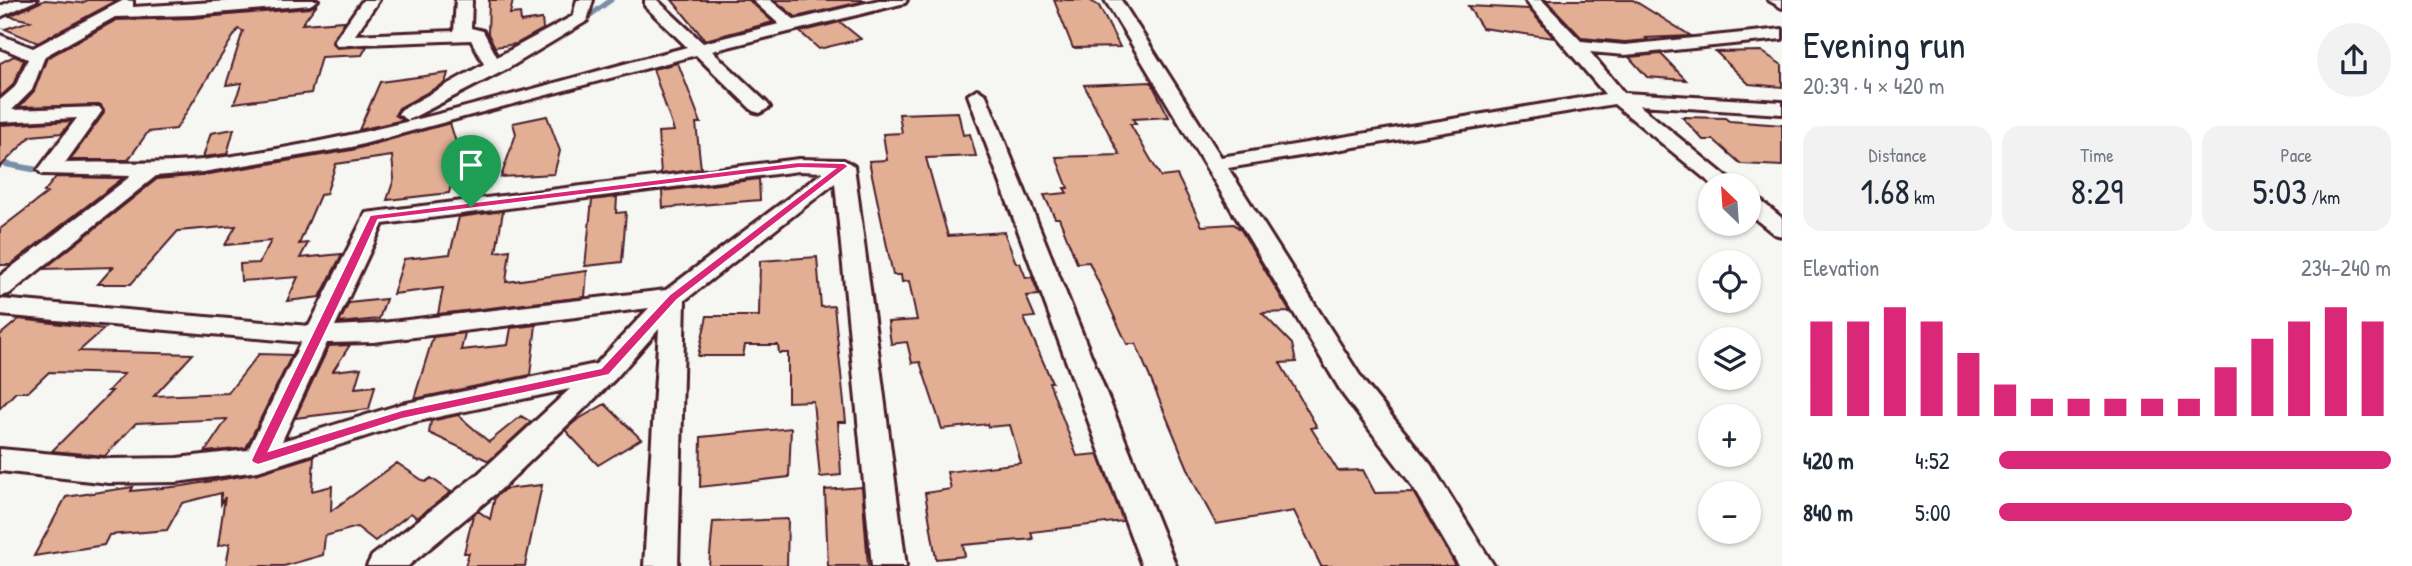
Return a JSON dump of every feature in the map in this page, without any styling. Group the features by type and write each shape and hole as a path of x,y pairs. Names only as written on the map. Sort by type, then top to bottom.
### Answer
{"street":[{"path":"0,12 29,0"},
{"path":"0,40 19,51 35,54 133,0"},
{"path":"114,12 310,0"},
{"path":"371,0 343,41 477,35"},
{"path":"464,0 463,31 477,35 489,60 500,65"},
{"path":"0,288 147,171 177,159 357,131 409,113 581,19 585,0"},
{"path":"760,0 794,28"},
{"path":"0,116 92,110 48,170 108,167 147,171 203,166 352,141 699,49 794,28 856,6 899,0"},
{"path":"1113,0 1354,389 1420,473 1477,566"},
{"path":"1533,0 1618,97 1712,173"},
{"path":"1776,0 1782,3"},
{"path":"651,3 760,107"},
{"path":"1576,46 1625,50 1782,34"},
{"path":"0,110 23,90 37,60 35,54"},
{"path":"977,95 1159,566"},
{"path":"1216,164 1618,97 1782,108"},
{"path":"258,460 317,335 341,292 374,218 582,195 799,165 844,166"},
{"path":"384,566 489,482 605,372 673,297 844,166"},
{"path":"844,166 889,566"},
{"path":"1761,212 1782,229"},
{"path":"0,307 317,335 373,333 673,297"},
{"path":"661,566 673,297"},
{"path":"0,460 108,471 177,470 258,460 402,414 605,372"}],"building":[{"path":"45,0 81,3 88,0 118,0 38,43 5,29 30,21 9,16"},
{"path":"489,0 513,0 510,14 520,13 521,22 542,19 543,29 516,44 495,47 488,34"},
{"path":"672,0 749,0 773,22 705,40"},
{"path":"774,0 865,0 865,1 796,17"},
{"path":"1054,0 1089,0 1099,6 1120,47 1073,48"},
{"path":"1546,0 1633,0 1691,36 1625,42 1582,38"},
{"path":"318,3 302,24 345,21 332,43 337,48 367,46 362,55 321,57 311,93 234,103 242,83 226,85 243,31 238,29 176,129 148,132 128,160 70,160 104,113 101,105 19,107 34,91 47,58 116,20 193,18 310,8"},
{"path":"1468,6 1529,9 1554,38 1482,28"},
{"path":"840,22 861,39 819,49 800,32"},
{"path":"1761,51 1782,65 1782,87 1749,84 1716,52"},
{"path":"1661,54 1686,80 1647,77 1629,57"},
{"path":"14,56 24,60 13,85 0,97 0,63"},
{"path":"678,63 701,123 696,123 701,169 661,174 658,132 674,131 653,69"},
{"path":"448,73 445,83 399,108 395,115 403,120 359,130 380,82"},
{"path":"1151,82 1169,117 1133,119 1136,124 1130,124 1161,177 1177,175 1202,226 1234,224 1241,230 1290,312 1262,313 1292,344 1296,362 1280,363 1317,427 1311,428 1338,471 1363,470 1375,493 1413,492 1456,566 1321,566 1294,511 1216,524 1194,483 1136,344 1127,344 1089,262 1077,263 1059,218 1055,218 1044,195 1067,193 1064,188 1068,188 1056,157 1120,155 1084,85"},
{"path":"958,112 963,135 970,134 976,156 926,158 948,236 1004,232 1016,263 1020,263 1026,278 1032,277 1039,295 1026,296 1035,317 1024,318 1052,382 1049,382 1077,456 1098,454 1123,521 1031,532 1033,539 963,545 965,556 936,559 925,493 951,489 947,472 1021,463 1010,425 988,427 987,424 942,429 920,362 912,363 907,342 891,344 888,322 917,320 909,281 902,282 901,275 893,275 869,161 887,160 883,134 902,133 899,114"},
{"path":"547,116 560,151 554,174 501,177 516,134 513,123"},
{"path":"1682,117 1725,118 1729,121 1782,125 1782,166 1741,164 1714,140 1703,140"},
{"path":"72,121 62,133 31,136 0,167 0,125"},
{"path":"450,123 459,152 449,193 387,200 394,179 392,156 336,164 326,194 320,195 299,244 308,243 300,258 342,254 320,297 287,301 298,277 241,281 240,264 259,263 271,241 225,245 236,226 178,231 131,284 98,284 113,267 44,269 157,179 203,175 352,150"},
{"path":"234,129 227,154 203,157 211,133"},
{"path":"56,177 123,178 10,265 0,265 0,229 47,193 44,192"},
{"path":"759,179 760,200 663,208 662,191"},
{"path":"617,197 616,213 626,212 622,262 585,266 592,200"},
{"path":"503,211 496,252 510,250 506,282 587,271 585,297 438,314 443,288 393,294 404,259 450,254 459,217"},
{"path":"817,257 821,307 834,306 846,422 838,422 841,475 820,477 813,401 788,402 788,353 779,353 778,345 745,345 743,356 698,356 707,316 759,316 760,261"},
{"path":"386,299 379,319 339,323 349,303"},
{"path":"19,319 104,329 79,351 193,354 154,396 228,393 259,354 292,355 246,448 205,452 227,419 136,423 105,456 52,451 112,391 108,391 124,374 49,372 28,392 16,392 0,408 0,335"},
{"path":"536,325 530,375 414,399 433,337 465,333 461,350 508,345 511,328"},
{"path":"350,345 333,371 361,368 355,388 375,386 369,409 295,418 329,346"},
{"path":"605,404 641,439 598,465 565,430"},
{"path":"458,415 489,442 521,416 531,422 489,461 429,433 431,421"},
{"path":"791,428 789,477 700,487 701,437"},
{"path":"314,456 312,491 332,486 331,511 397,463 425,482 431,478 451,492 417,518 411,513 375,541 357,527 325,536 323,555 284,566 226,566 230,543 218,546 225,497 221,504 221,493 182,503 167,530 109,535 104,545 34,556 66,497 133,487 131,491 183,486 259,473"},
{"path":"542,485 525,566 465,566 469,553 464,553 473,515 478,511 490,519 495,497 505,489"},
{"path":"862,487 868,566 828,566 825,490"},
{"path":"788,519 787,566 709,566 713,522"}],"waterway":[{"path":"581,22 611,0"},
{"path":"532,54 569,31"},
{"path":"31,84 46,67 36,57"},
{"path":"420,115 457,95"},
{"path":"0,163 48,172"}],"route":[{"path":"799,165 844,166 673,297 605,372 402,414 258,460 317,335 341,292 374,218 471,207 799,165"}]}
